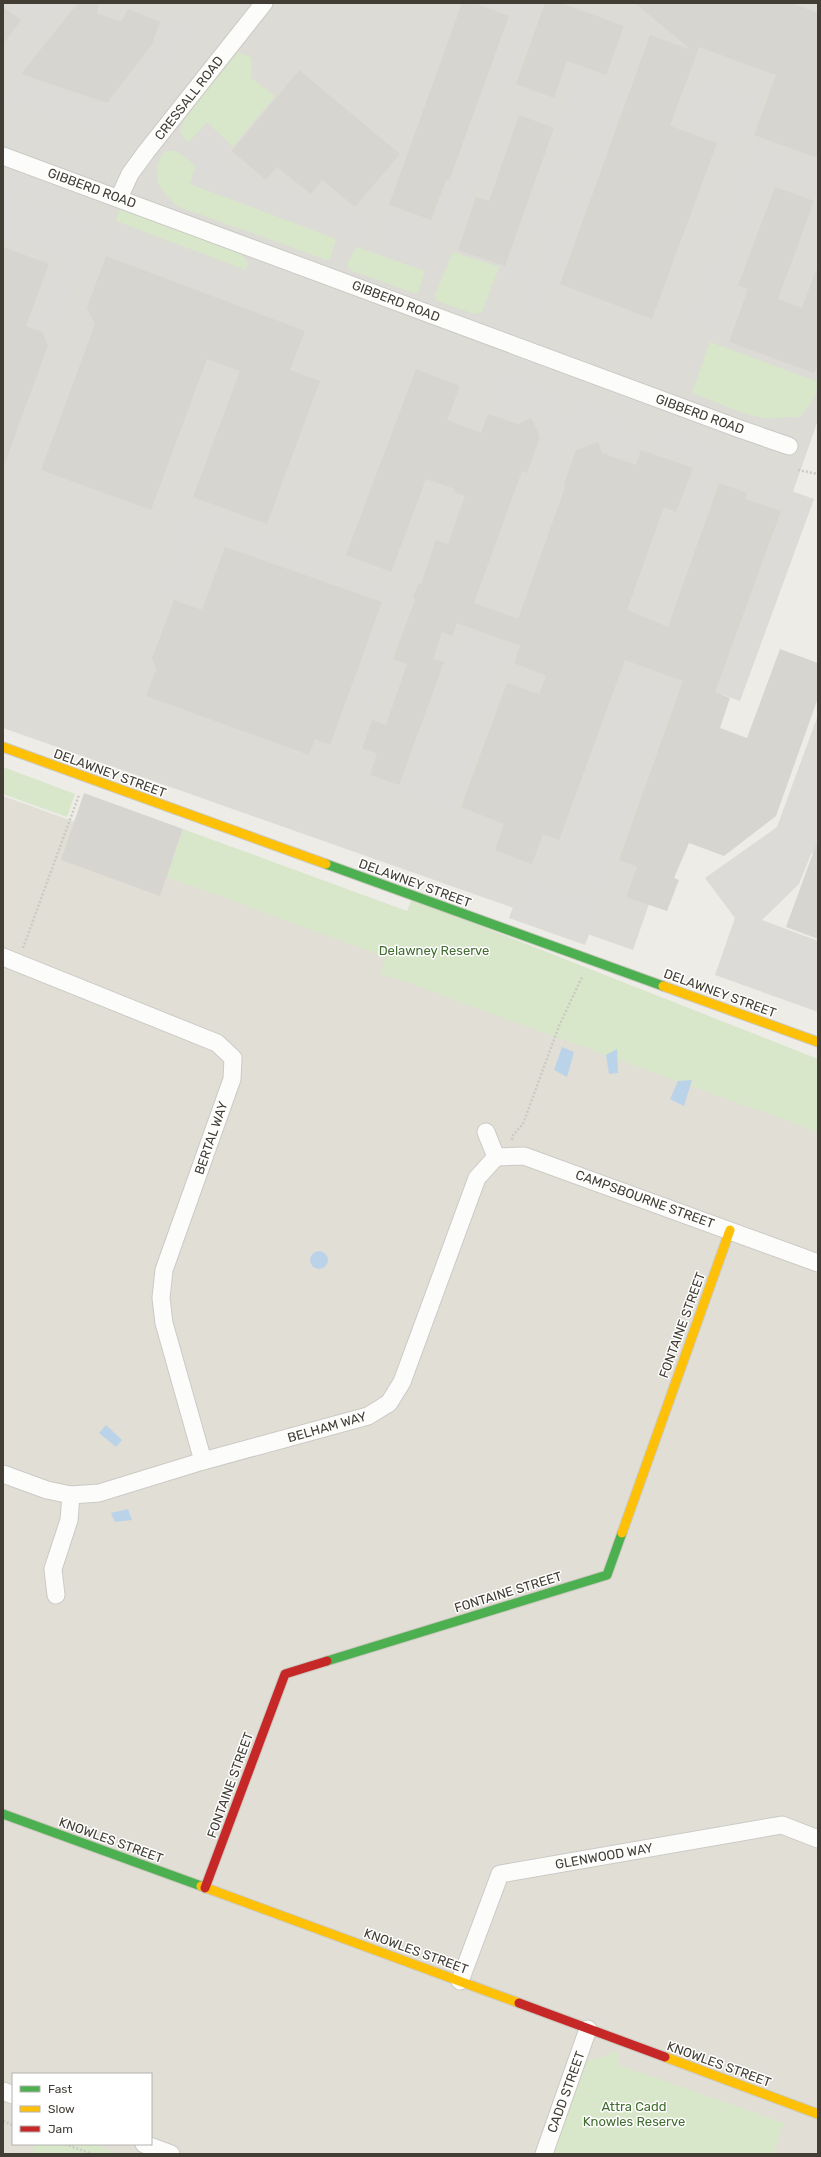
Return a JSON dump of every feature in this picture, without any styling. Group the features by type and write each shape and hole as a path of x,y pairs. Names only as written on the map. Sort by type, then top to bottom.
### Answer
{"street":[{"name":"CRESSALL ROAD","path":"119,198 130,174 146,152 264,3"},
{"name":"GIBBERD ROAD","path":"3,156 789,446"},
{"name":"DELAWNEY STREET","path":"3,747 818,1042"},
{"name":"BERTAL WAY","path":"10,960 217,1043 233,1058 232,1079 164,1270 161,1298 164,1323 203,1461"},
{"path":"486,1132 502,1157"},
{"name":"CAMPSBOURNE STREET","path":"502,1157 524,1156 818,1263"},
{"name":"BELHAM WAY","path":"3,1474 47,1490 71,1495 99,1493 203,1461 368,1416 389,1403 402,1382 477,1178 502,1157"},
{"name":"FONTAINE STREET","path":"206,1888 286,1674 607,1575 730,1230"},
{"path":"56,1595 53,1569 69,1520 71,1495"},
{"name":"KNOWLES STREET","path":"3,1814 460,1980 588,2030 818,2114"},
{"name":"GLENWOOD WAY","path":"460,1980 500,1874 782,1826 818,1838"},
{"name":"CADD STREET","path":"544,2154 588,2030"},
{"path":"147,2145 171,2154"}],"path":[{"path":"798,470 818,474"},
{"path":"10,960 80,792"},
{"path":"502,1157 514,1135 523,1124 559,1026 583,975"},
{"path":"68,2145 92,2154"}],"shaded area":[{"path":"3,3 818,3 818,420 633,950 3,728"},
{"path":"19,3 74,3 45,38 12,12"},
{"path":"479,3 541,3 459,230 433,220 511,15"},
{"path":"164,16 205,29 195,44 188,44 184,47 111,140 3,100 21,76 107,105 153,48"},
{"path":"579,67 599,75 515,306 496,300"},
{"path":"695,70 763,97 742,152 674,126"},
{"path":"600,76 630,86 547,318 517,307"},
{"path":"207,123 231,147 218,161 223,165 378,219 367,249 190,184 196,167 183,155 190,142"},
{"path":"749,138 818,162 818,200 768,182 715,331 685,321"},
{"path":"12,167 74,189 67,210 5,188"},
{"path":"3,189 97,223 56,337 29,327 54,257 3,239"},
{"path":"386,207 440,226 425,269 370,250"},
{"path":"115,229 240,275 231,299 105,253"},
{"path":"509,348 539,359 534,374 504,363"},
{"path":"499,367 563,390 558,406 573,412 580,397 635,416 629,432 643,437 634,463 575,442 560,483 531,472 544,433 482,410"},
{"path":"618,387 649,398 643,414 613,403"},
{"path":"662,424 728,450 700,523 677,515 696,467 652,449"},
{"path":"769,483 814,499 740,701 716,692 783,510 762,502"},
{"path":"185,501 338,557 341,572 357,573 402,590 392,623 402,628 373,708 348,699 382,601 207,540 185,603 153,590"},
{"path":"458,627 516,649 454,813 396,791"},
{"path":"623,668 678,688 602,893 547,872"},
{"path":"818,715 818,850 811,854 799,884 762,920 818,941 818,1012 715,975 735,918 705,878 777,827"},
{"path":"3,796 818,1090 818,2154 3,2154"},
{"path":"525,875 601,902 585,945 509,918"}],"green space":[{"path":"238,52 252,58 251,78 275,96 233,147 207,122 189,142 184,139 180,131 186,116"},
{"path":"165,151 175,151 195,164 190,184 336,239 330,259 327,260 179,207 166,195 158,182 157,167"},
{"path":"124,207 238,250 248,263 246,270 116,221 118,212"},
{"path":"356,247 425,271 418,292 416,294 350,270 347,265"},
{"path":"453,252 499,267 482,312 474,314 437,301 435,295"},
{"path":"710,342 818,382 814,398 800,418 763,418 745,414 692,393"},
{"path":"3,767 75,794 67,817 3,794"},
{"name":"Delawney Reserve","path":"183,829 407,911 412,899 818,1059 818,1132 380,973 386,957 167,877"},
{"name":"Attra Cadd Knowles Reserve","path":"618,2051 619,2065 784,2123 773,2154 554,2154 586,2062"},
{"path":"35,2145 96,2145 119,2154 32,2154"}],"water":[{"path":"562,1047 574,1052 567,1077 554,1070"},
{"path":"617,1049 618,1073 609,1074 606,1055"},
{"path":"692,1080 684,1106 670,1099 678,1081"},
{"path":"315,1251 323,1251 328,1256 326,1267 323,1269 315,1269 310,1264 310,1256"},
{"path":"106,1425 122,1440 116,1447 99,1433"},
{"path":"128,1509 132,1520 115,1522 111,1513"}],"building":[{"path":"78,3 99,3 97,13 121,22 128,9 160,22 152,44 107,103 21,74"},
{"path":"462,3 474,3 509,16 449,181 446,180 431,220 389,205"},
{"path":"545,3 561,3 624,26 606,75 567,61 554,98 516,84"},
{"path":"635,3 791,3 818,13 818,158 754,135 776,75 699,47 670,126 717,143 652,319 560,284 650,35 691,50"},
{"path":"3,7 21,20 3,44"},
{"path":"299,70 400,154 355,207 322,180 311,194 277,167 266,180 232,151"},
{"path":"519,115 554,128 505,266 458,250 476,197 489,201"},
{"path":"775,187 814,201 778,299 802,308 816,270 818,270 818,362 814,373 729,342 748,289 738,285"},
{"path":"3,247 49,264 26,326 42,332 48,345 5,463 3,463"},
{"path":"106,256 305,331 290,370 320,381 267,524 193,497 240,371 207,359 151,510 41,470 95,324 87,308"},
{"path":"416,369 460,386 447,420 481,433 488,414 518,424 531,418 540,437 527,473 522,471 474,603 518,619 565,487 564,484 576,450 598,442 602,453 636,465 641,450 693,468 676,512 664,507 627,610 668,627 719,483 747,493 745,499 781,511 715,692 730,698 720,728 747,738 780,649 818,663 818,698 776,816 724,856 689,843 674,878 679,880 667,911 626,897 637,867 619,860 683,681 625,660 559,840 543,834 532,864 495,850 504,824 461,807 507,683 539,694 546,676 514,663 520,646 457,623 452,636 442,632 433,659 444,662 399,785 370,775 377,753 362,749 372,720 386,725 407,664 393,659 415,600 413,596 419,583 421,584 436,540 448,544 465,496 454,492 455,489 426,479 391,572 346,555"},
{"path":"225,547 382,602 330,745 315,739 309,755 146,696 156,670 152,658 174,600 202,610"},
{"path":"84,793 183,829 160,896 61,860"},
{"path":"816,845 818,845 818,939 786,927"}],"traffic: fast":[{"path":"326,864 663,986"},
{"path":"327,1661 607,1575 622,1533"},
{"path":"3,1814 201,1886"}],"traffic: slow":[{"path":"3,747 326,864"},
{"path":"663,986 818,1042"},
{"path":"622,1533 730,1230"},
{"path":"201,1886 519,2003"},
{"path":"665,2057 818,2114"}],"traffic: jam":[{"path":"205,1888 285,1674 327,1661"},
{"path":"519,2003 665,2057"}]}
